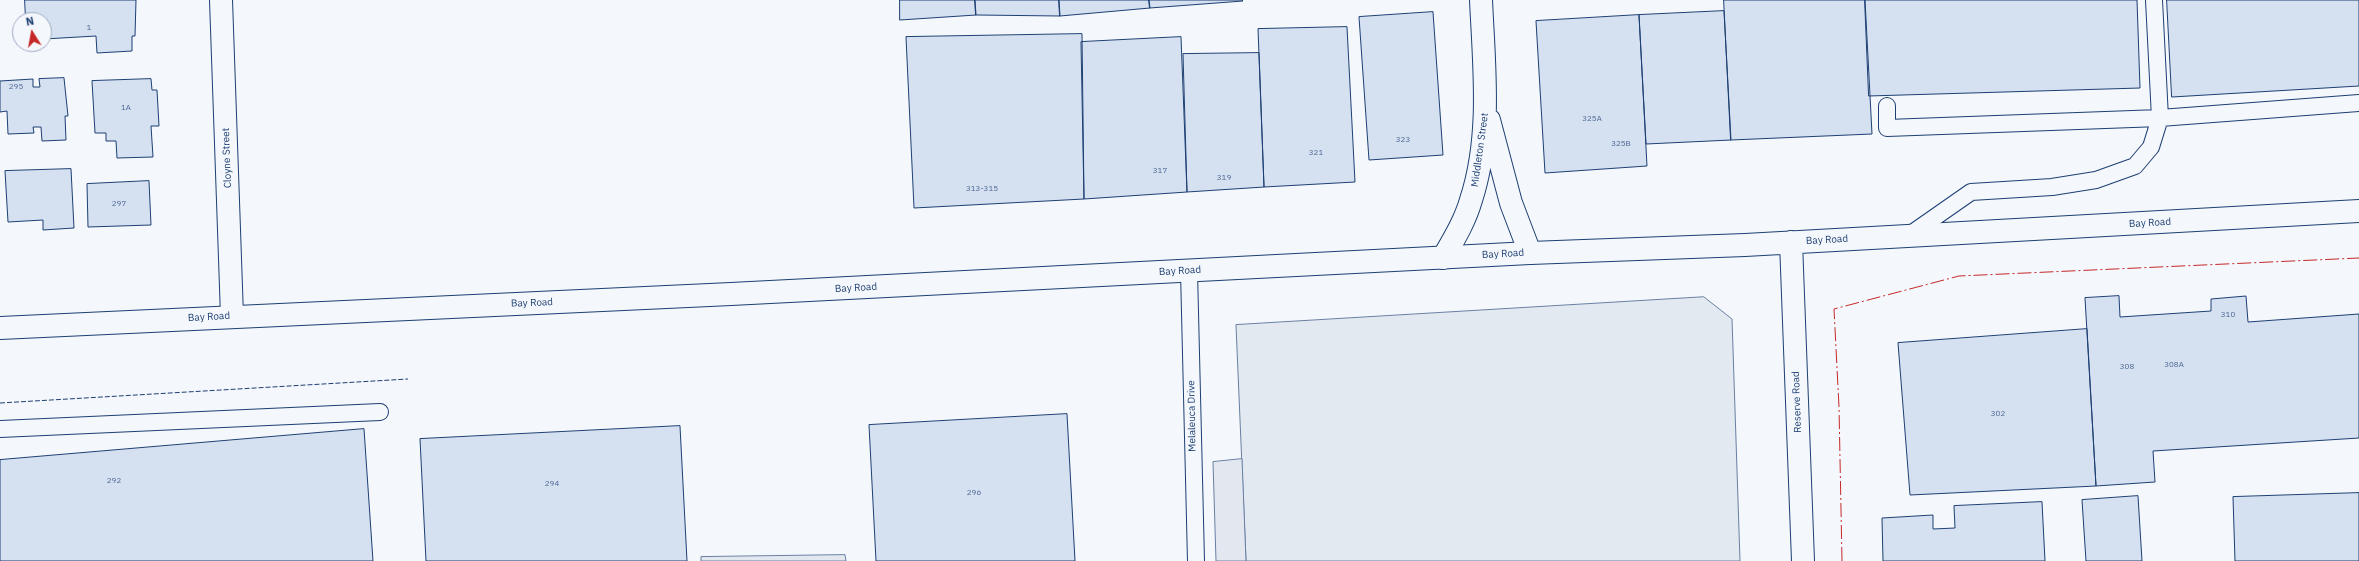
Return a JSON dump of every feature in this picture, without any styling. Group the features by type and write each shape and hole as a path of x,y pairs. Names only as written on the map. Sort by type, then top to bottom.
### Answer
{"main road":[{"name":"Cloyne Street","path":"221,0 232,316"},
{"name":"Middleton Street","path":"1443,258 1461,226 1477,179 1486,107 1481,0"},
{"name":"Middleton Street","path":"1486,107 1511,203 1530,253"},
{"name":"Bay Road","path":"0,328 232,316 723,295 1530,253 1908,236 2359,211"},
{"name":"Reserve Road","path":"1791,242 1803,561"}],"lane":[{"path":"1908,236 1970,192 2059,186 2096,180 2135,166 2151,147 2160,118 2154,0"},
{"path":"1887,106 1887,128 2160,118 2359,103"},
{"name":"Melaleuca Drive","path":"1189,271 1196,561"},
{"path":"0,429 380,412"}],"shaded area":[{"path":"1704,297 1732,319 1740,561 1246,561 1236,325"},
{"path":"1242,459 1246,561 1216,561 1213,462"},
{"path":"845,555 846,561 701,561 701,557"}],"building":[{"path":"25,0 136,0 135,36 132,36 132,51 97,53 96,36 52,39 52,12 26,12"},
{"path":"900,0 975,0 976,15 900,20"},
{"path":"975,0 1059,0 1060,16 976,15"},
{"path":"1059,0 1149,0 1150,8 1060,16"},
{"path":"1149,0 1242,0 1243,1 1150,8"},
{"path":"1724,0 1865,0 1872,134 1731,140"},
{"path":"1865,0 2137,0 2140,88 1869,96"},
{"path":"2167,0 2359,0 2359,86 2172,97"},
{"path":"1724,11 1731,140 1646,144 1639,15"},
{"path":"1433,12 1443,155 1369,160 1359,17"},
{"path":"1639,15 1647,166 1545,173 1536,21"},
{"path":"1347,27 1355,182 1264,187 1258,29"},
{"path":"1082,34 1084,199 914,208 906,37"},
{"path":"1181,37 1187,192 1084,199 1081,42"},
{"path":"1259,53 1264,187 1187,192 1183,54"},
{"path":"64,78 68,116 65,116 66,140 42,141 41,127 33,127 34,133 8,134 7,111 0,112 0,81 33,79 33,87 40,87 39,79"},
{"path":"151,79 152,90 157,90 159,126 151,126 153,157 117,158 116,141 106,141 106,133 95,133 92,81"},
{"path":"71,169 74,228 43,230 43,220 8,222 5,171"},
{"path":"149,181 151,225 88,227 87,184"},
{"path":"2119,296 2120,317 2211,311 2211,299 2246,296 2248,322 2359,314 2359,438 2153,451 2155,482 2096,486 2085,298"},
{"path":"2087,329 2096,486 1910,495 1898,343"},
{"path":"1067,414 1075,561 876,561 869,425"},
{"path":"680,426 687,561 426,561 420,439"},
{"path":"364,429 373,561 0,561 0,460"},
{"path":"2359,493 2359,561 2235,561 2233,497"},
{"path":"2138,496 2142,561 2086,561 2082,500"},
{"path":"2042,502 2045,561 1883,561 1882,518 1933,515 1933,529 1955,528 1954,506"}],"fence":[{"path":"0,403 408,379"}],"power":[{"path":"1842,561 1839,407 1834,309 1959,276 2359,258"}]}
